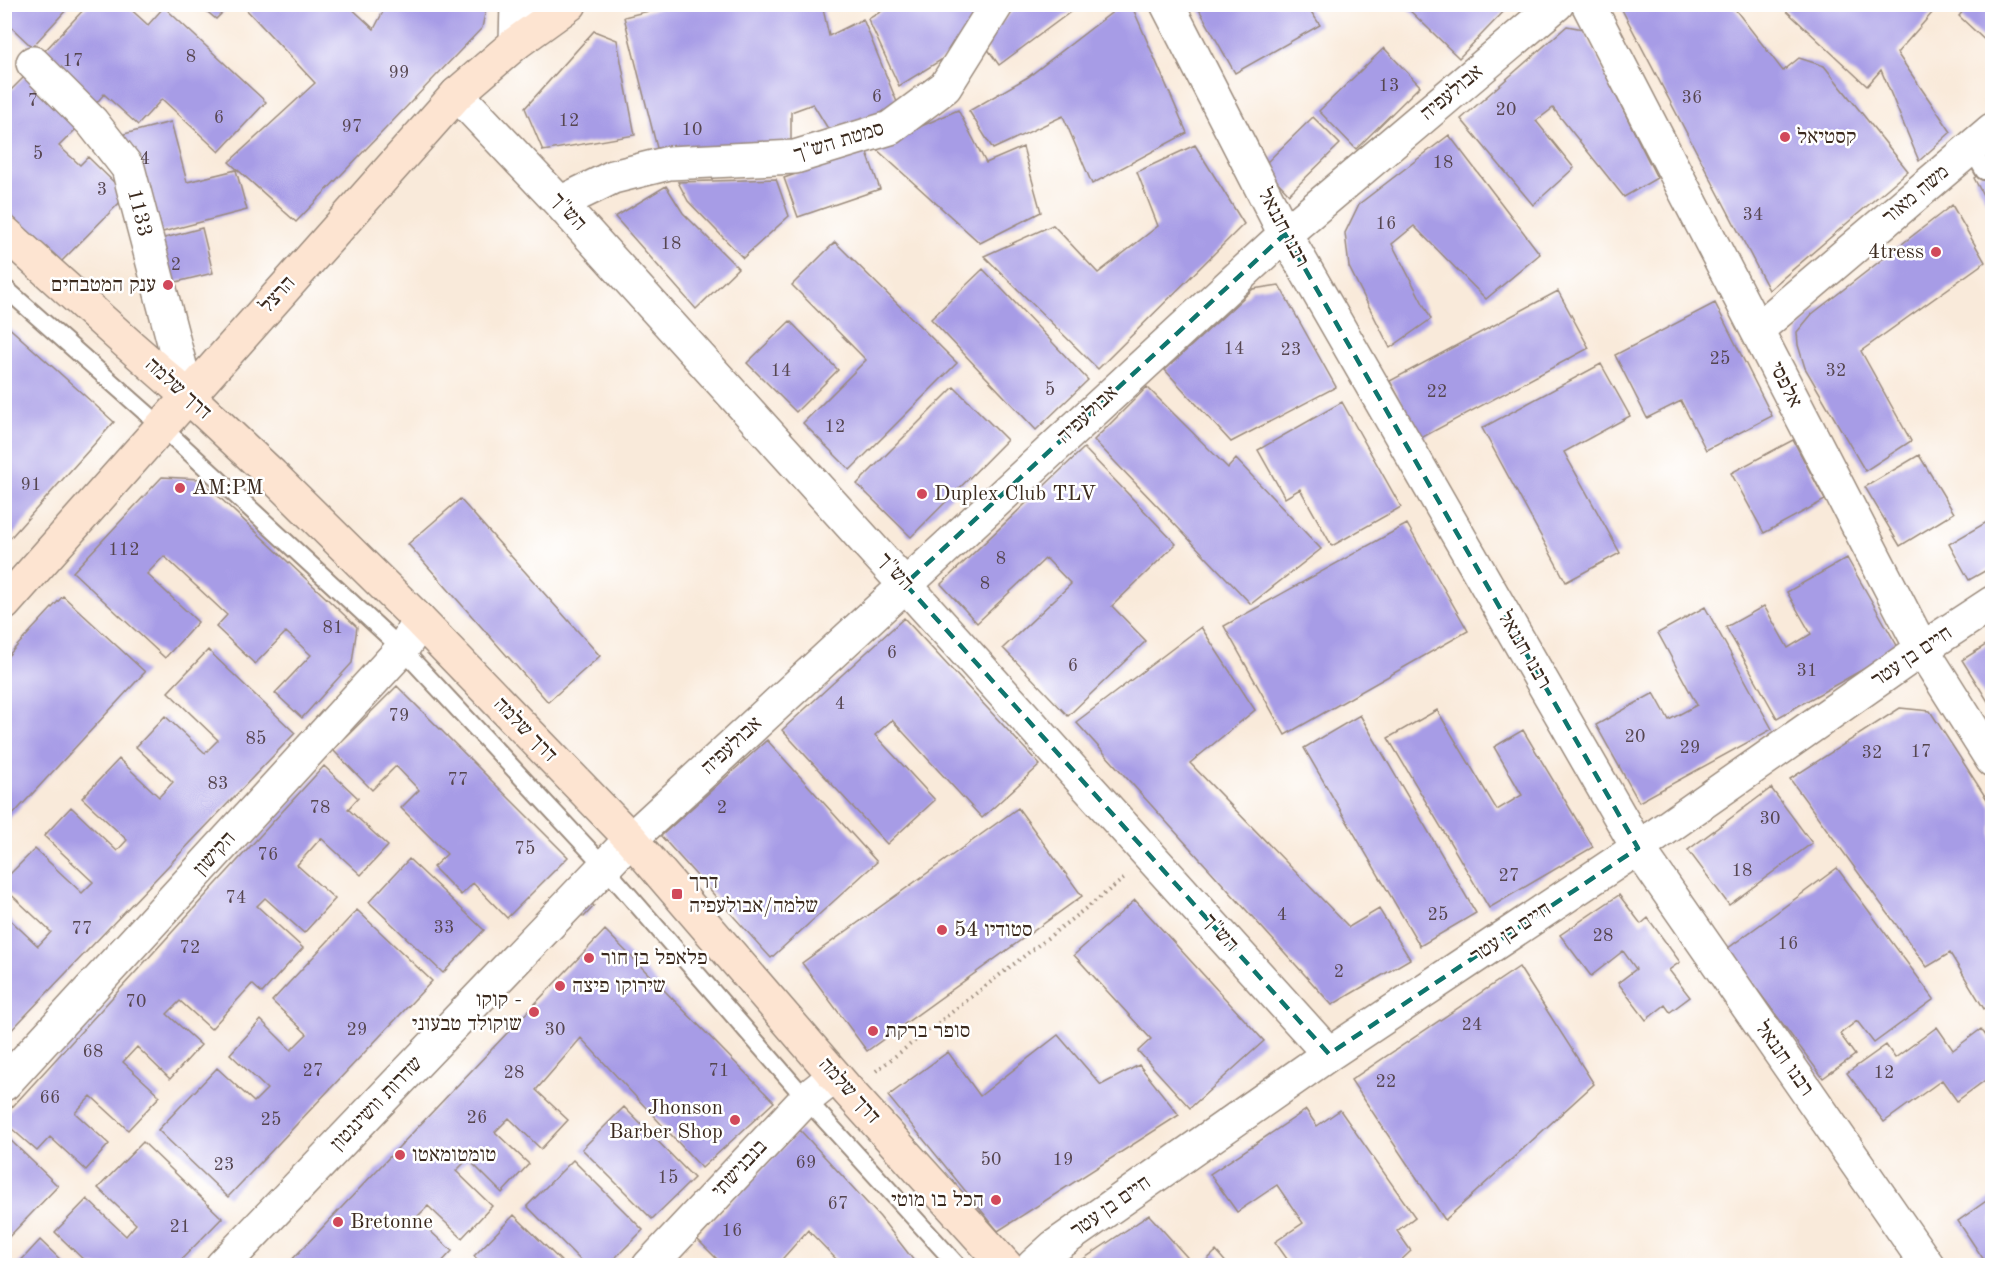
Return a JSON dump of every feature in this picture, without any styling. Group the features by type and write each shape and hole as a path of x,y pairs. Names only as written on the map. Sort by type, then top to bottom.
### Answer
{"street":[{"path":"516,43 517,4"},
{"name":"הרצל","path":"4,604 457,94 516,43 570,4"},
{"name":"סמטת הש\"ך","path":"560,203 613,177 669,163 795,157 890,128 945,87 996,4"},
{"name":"רבנו חננאל","path":"1167,4 1285,234 1638,848 1928,1266"},
{"name":"אבולעפיה","path":"631,839 1285,234 1557,4"},
{"name":"אלפסי","path":"1588,4 1922,649 1992,759"},
{"name":"1133","path":"33,63 92,122 128,168 188,396"},
{"name":"הש\"ך","path":"457,94 560,203 1329,1054"},
{"name":"משה מאור","path":"1757,330 1982,150"},
{"name":"דרך שלמה","path":"4,232 188,396 418,619 631,839 842,1084 1006,1266"},
{"name":"חיים בן עטר","path":"1033,1266 1054,1247 1329,1054 1638,848 1922,649 1992,603"},
{"name":"הקישון","path":"4,1084 402,649 418,619"},
{"name":"שדרות וושינגטון","path":"222,1266 631,839"},
{"name":"בנבנישתי","path":"649,1266 806,1099 842,1084"}],"lane":[{"name":"דרך שלמה","path":"4,286 162,427 402,649 604,867 806,1099 958,1266"}],"path":[{"path":"842,1084 1152,857"}],"highlighted area":[{"path":"1285,234 1638,848 1329,1054 905,584"}],"building":[{"path":"4,4 64,4 68,8 32,47 10,26 4,32"},
{"path":"198,4 231,4 216,19"},
{"path":"247,4 347,4 374,29 387,4 487,4 482,28 296,222 229,162 315,83 244,7"},
{"path":"677,4 822,4 829,36 863,19 899,107 830,132 813,104 791,112 791,145 658,152 624,17"},
{"path":"894,4 986,4 954,52 899,86 868,19"},
{"path":"1020,4 1081,4 999,65 982,41"},
{"path":"1123,4 1131,4 1187,133 1092,184 1063,116 993,149 969,111 1028,77"},
{"path":"1196,4 1306,4 1320,25 1235,73"},
{"path":"1403,4 1511,4 1459,58"},
{"name":"קסטיאל","path":"1619,4 1731,4 1783,71 1799,58 1824,66 1908,171 1769,290"},
{"name":"קסטיאל","path":"1779,4 1940,4 1897,53 1951,132 1919,161 1881,70 1867,86"},
{"path":"1969,4 1992,4 1992,47 1959,16"},
{"path":"88,5 126,5 148,25 164,7 266,102 219,152 162,99 138,125 104,94 94,106 40,56"},
{"path":"1567,26 1583,29 1657,178 1624,197 1553,108 1536,121 1574,168 1533,205 1461,119"},
{"path":"594,31 617,40 635,135 543,151 525,108"},
{"path":"1384,48 1420,86 1356,149 1319,111"},
{"path":"31,70 83,122 59,146 80,165 88,157 127,195 57,266 4,215 4,97"},
{"path":"958,110 986,163 1023,147 1041,212 980,243 874,147"},
{"path":"1313,117 1340,144 1289,194 1263,166"},
{"path":"171,122 187,182 236,170 247,210 151,235 124,134"},
{"path":"1449,135 1540,254 1486,299 1414,226 1392,244 1431,319 1390,348 1349,267 1345,233 1359,204"},
{"path":"1195,145 1244,224 1098,369 984,256 1053,225 1098,273 1158,226 1137,172"},
{"path":"866,150 880,189 798,217 784,178"},
{"path":"1992,164 1992,212 1974,178"},
{"path":"776,179 789,216 743,258 688,201 678,182"},
{"path":"666,186 683,213 738,268 696,309 615,217"},
{"path":"1952,205 1985,262 1861,351 1911,441 1865,471 1805,368 1798,345 1797,332 1812,314"},
{"path":"202,228 213,273 168,284 157,240"},
{"path":"835,242 957,363 850,470 803,423 866,360 792,285"},
{"path":"983,269 1088,380 1036,430 931,319"},
{"path":"1279,285 1336,387 1231,442 1165,370 1253,289"},
{"path":"1558,291 1589,348 1421,438 1390,381"},
{"path":"1715,303 1772,416 1706,450 1681,401 1647,418 1615,355"},
{"path":"790,321 838,370 796,412 747,363"},
{"path":"4,323 114,422 4,545"},
{"path":"1601,364 1630,416 1564,452 1620,553 1566,582 1482,428"},
{"path":"954,387 1007,440 911,537 857,484"},
{"path":"1147,387 1228,468 1236,459 1321,549 1251,604 1094,440"},
{"path":"1342,402 1401,507 1332,546 1300,489 1285,498 1258,450"},
{"path":"1793,440 1825,500 1764,533 1731,473"},
{"path":"1084,448 1176,544 1112,606 1146,641 1068,716 1003,648 1071,584 1046,558 977,623 941,584"},
{"path":"1919,455 1954,513 1900,546 1865,487"},
{"path":"162,477 200,479 357,627 352,663 302,718 275,693 311,655 286,632 255,664 216,627 227,615 164,556 147,574 198,622 165,658 73,572"},
{"path":"460,499 600,656 548,702 408,544"},
{"path":"1992,519 1992,567 1969,580 1949,544"},
{"path":"1407,524 1468,631 1285,735 1224,626"},
{"path":"1847,558 1899,649 1777,718 1726,627 1764,606 1788,648 1811,634 1787,592"},
{"path":"63,596 145,672 8,820 4,817 4,660"},
{"path":"1705,607 1772,729 1639,802 1596,725 1654,693 1669,720 1697,705 1658,633"},
{"path":"904,618 1040,765 982,818 892,720 875,735 935,800 887,844 782,730"},
{"path":"1201,627 1255,710 1190,763 1349,927 1379,909 1410,959 1332,1005 1076,722"},
{"path":"1992,641 1992,708 1962,660"},
{"path":"208,650 295,733 4,1038 4,980 7,978 4,976 4,914 38,946 51,932 4,888 4,880 35,849 82,893 93,882 44,836 71,807 117,851 127,840 82,798 119,759 159,797 173,782 136,747 165,716 205,753 218,740 168,692"},
{"path":"397,686 568,857 507,918 473,883 461,895 433,867 447,854 401,808 419,790 396,766 372,790 333,750"},
{"path":"1900,708 1930,711 1992,807 1992,1003 1984,1009 1950,953 1927,967 1790,779"},
{"path":"1437,710 1497,810 1522,795 1494,747 1523,730 1593,847 1489,908 1388,738"},
{"path":"1360,715 1476,913 1420,946 1304,748"},
{"path":"767,740 877,862 771,958 661,836"},
{"path":"324,766 358,798 348,809 388,846 361,875 321,838 297,865 335,899 304,933 265,898 257,906 303,948 262,993 252,984 211,1029 180,1001 167,1014 201,1045 170,1079 137,1047 123,1062 160,1096 128,1130 91,1096 75,1113 109,1144 86,1170 50,1137 37,1151 4,1122 4,1116"},
{"path":"1771,788 1812,843 1729,905 1688,850"},
{"name":"סטודיו 54","path":"1018,808 1082,896 867,1051 802,963"},
{"path":"409,859 484,930 443,973 369,902"},
{"path":"1837,868 1934,999 1874,1043 1857,1021 1840,1034 1855,1055 1823,1078 1727,949"},
{"path":"1619,895 1641,924 1648,918 1680,962 1669,970 1690,997 1670,1012 1665,1005 1646,1020 1618,983 1636,969 1623,951 1591,976 1560,935"},
{"path":"584,896 594,906 584,917 573,906"},
{"path":"1135,900 1264,1041 1190,1108 1138,1051 1151,1039 1074,955"},
{"path":"357,910 432,981 228,1197 158,1130 217,1068 254,1102 267,1089 230,1054 261,1020 291,1050 307,1034 272,1001"},
{"path":"605,930 774,1102 702,1168 581,1038 536,1090 568,1120 541,1149 509,1118 495,1132 529,1164 502,1193 468,1159 456,1171 492,1206 462,1238 428,1206 416,1218 452,1251 438,1266 286,1266"},
{"path":"1519,967 1594,1084 1445,1220 1351,1080"},
{"path":"1937,1027 1953,1050 1981,1029 1992,1044 1992,1075 1957,1101 1942,1080 1884,1122 1847,1073 1886,1045 1895,1058"},
{"path":"1058,1035 1101,1085 1139,1065 1179,1115 998,1231 888,1096 948,1052 980,1096"},
{"path":"624,1107 694,1178 652,1219 582,1149"},
{"path":"1306,1110 1317,1126 1340,1110 1415,1217 1397,1231 1411,1251 1395,1266 1368,1266 1359,1257 1347,1266 1292,1266 1275,1242 1303,1223 1277,1185 1237,1212 1210,1174"},
{"path":"800,1130 880,1217 918,1266 836,1266 839,1262 808,1230 776,1266 724,1266 697,1239"},
{"path":"4,1134 58,1186 4,1242"},
{"path":"143,1142 222,1218 175,1266 90,1266 55,1232 87,1199 126,1236 136,1224 98,1188"},
{"path":"573,1160 643,1230 607,1266 586,1266 527,1206"},
{"path":"1992,1197 1992,1266 1988,1266 1958,1221"},
{"path":"514,1215 566,1266 484,1266 474,1256"},
{"path":"1149,1215 1195,1266 1073,1266"},
{"path":"40,1240 67,1266 16,1266"},
{"path":"1216,1251 1229,1266 1201,1266"}],"place":[{"name":"קסטיאל","path":"1785,137"},
{"name":"4tress","path":"1936,252"},
{"name":"ענק המטבחים","path":"168,285"},
{"name":"AM:PM","path":"180,488"},
{"name":"Duplex Club TLV","path":"922,494"},
{"name":"דרך שלמה/אבולעפיה","path":"677,894"},
{"name":"סטודיו 54","path":"942,930"},
{"name":"פלאפל בן חור","path":"589,958"},
{"name":"שירוקו פיצה","path":"560,986"},
{"name":"קוקו - שוקולד טבעוני","path":"534,1012"},
{"name":"סופר ברקת","path":"873,1031"},
{"name":"Jhonson Barber Shop","path":"735,1120"},
{"name":"טומטומאטו","path":"400,1155"},
{"name":"הכל בו מוטי","path":"996,1200"},
{"name":"Bretonne","path":"338,1222"}]}
